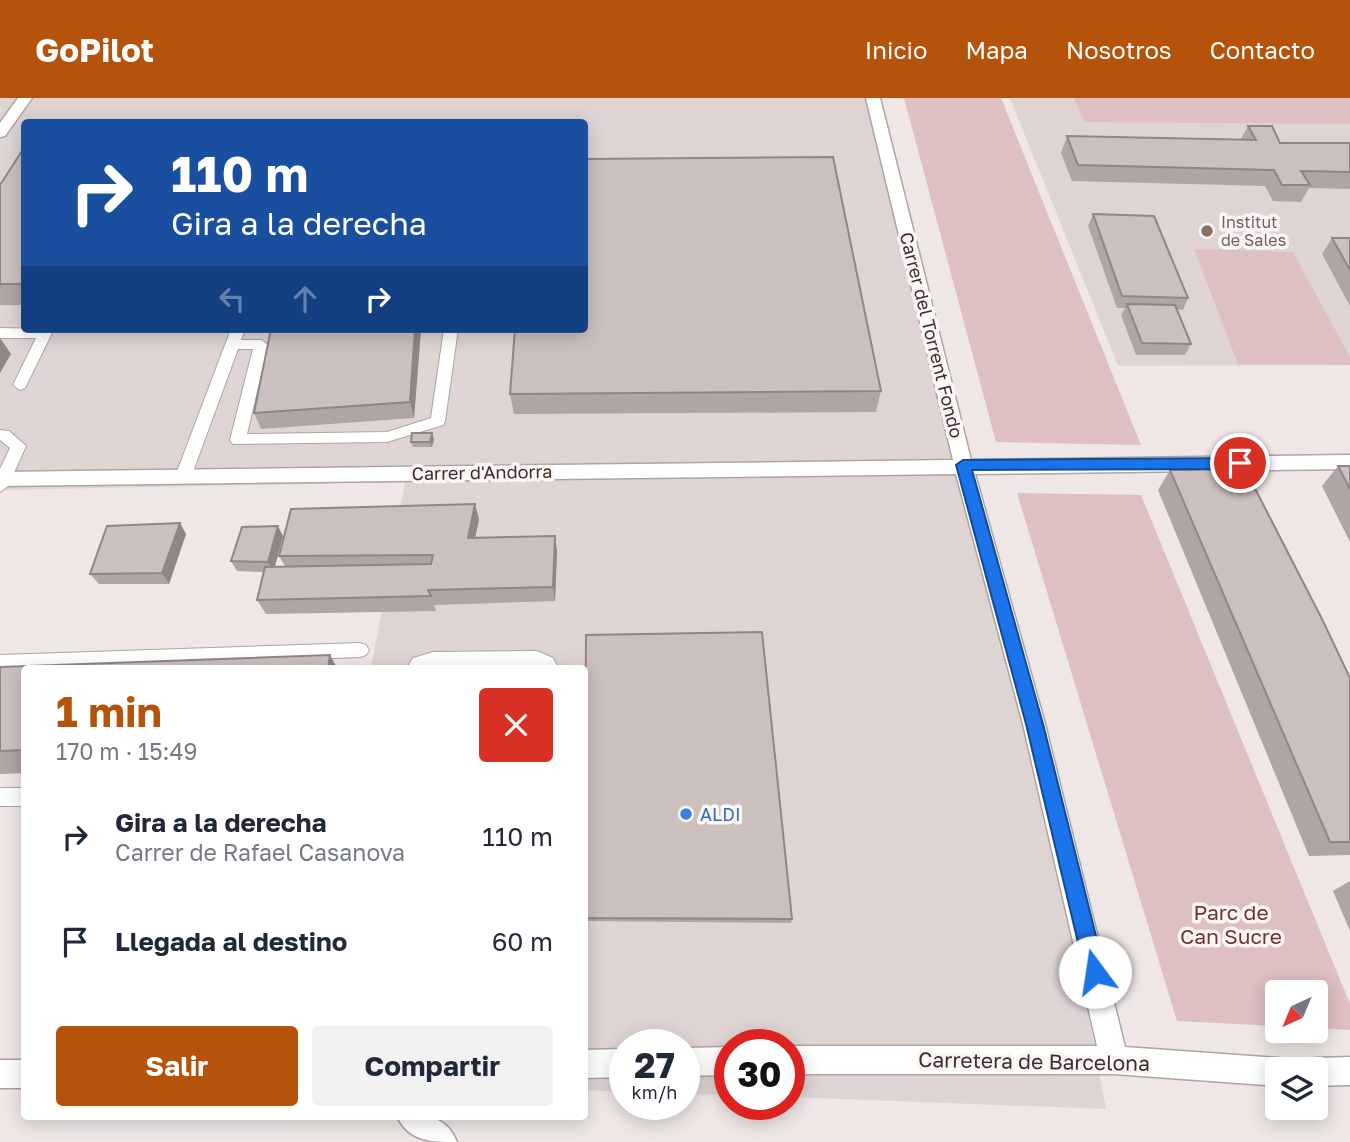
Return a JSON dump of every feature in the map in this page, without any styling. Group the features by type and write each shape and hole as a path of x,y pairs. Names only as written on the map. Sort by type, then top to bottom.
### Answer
{"street":[{"path":"0,133 25,98"},
{"name":"Carrer del Torrent Fondo","path":"873,98 963,465 1037,737 1114,1060"},
{"name":"Carrer d'Andorra","path":"1,481 963,465 1350,463"},
{"name":"Carretera de Barcelona","path":"805,1060 1114,1060 1265,1071"},
{"path":"588,1064 609,1063"},
{"path":"1328,1072 1350,1071"},
{"path":"0,1074 21,1074"},
{"path":"416,1120 443,1142"}],"lane":[{"path":"0,333 45,333 20,385"},
{"path":"183,477 236,336 261,345 238,440 387,437 438,421 450,333"},
{"path":"0,435 18,446 1,481"},
{"path":"0,663 360,650"},
{"path":"418,665 433,660 537,659 548,665"},
{"path":"0,797 21,797"}],"shaded area":[{"path":"0,98 876,98 1034,724 1106,1109 805,1098 805,1029 714,1029 714,1095 700,1094 700,1029 609,1029 609,1091 588,1090 588,665 372,665 405,482 0,490"},
{"name":"Institut de Sales","path":"1010,98 1350,98 1350,365 1118,366"}],"green space":[{"path":"904,98 1001,98 1141,445 996,442"},
{"path":"1074,98 1350,98 1350,124 1084,122"},
{"path":"1194,249 1293,252 1350,357 1350,365 1238,364"},
{"name":"Parc de Can Sucre","path":"1017,493 1141,495 1350,1004 1350,1030 1328,1029 1328,980 1265,980 1265,1025 1177,1021"}],"building":[{"path":"1248,126 1272,126 1280,143 1350,143 1350,172 1301,171 1310,185 1282,185 1274,170 1078,165 1067,136 1256,140"},
{"path":"21,153 21,284 0,284 0,185"},
{"path":"833,157 881,391 510,394 515,333 588,333 588,159"},
{"path":"1093,214 1154,216 1188,298 1122,296"},
{"path":"1332,238 1350,238 1350,270"},
{"path":"1127,304 1175,305 1191,344 1142,343"},
{"path":"270,333 415,333 410,402 254,413"},
{"path":"412,433 432,433 430,442 411,442"},
{"path":"1338,466 1350,466 1350,489"},
{"path":"1245,469 1350,678 1350,842 1330,842 1170,470"},
{"path":"475,504 468,538 555,536 553,587 428,590 431,596 257,600 265,567 431,564 433,555 279,556 291,509"},
{"path":"180,523 162,573 90,574 107,526"},
{"path":"278,526 268,562 231,561 242,527"},
{"path":"762,632 792,919 588,918 586,635"},
{"path":"330,655 328,665 55,665"},
{"path":"21,666 21,750 0,751 0,667"}],"place":[{"name":"Institut de Sales","path":"1207,231"},
{"name":"ALDI","path":"686,814"}],"route":[{"path":"1095,972 1034,724 963,465 1240,463"}]}
